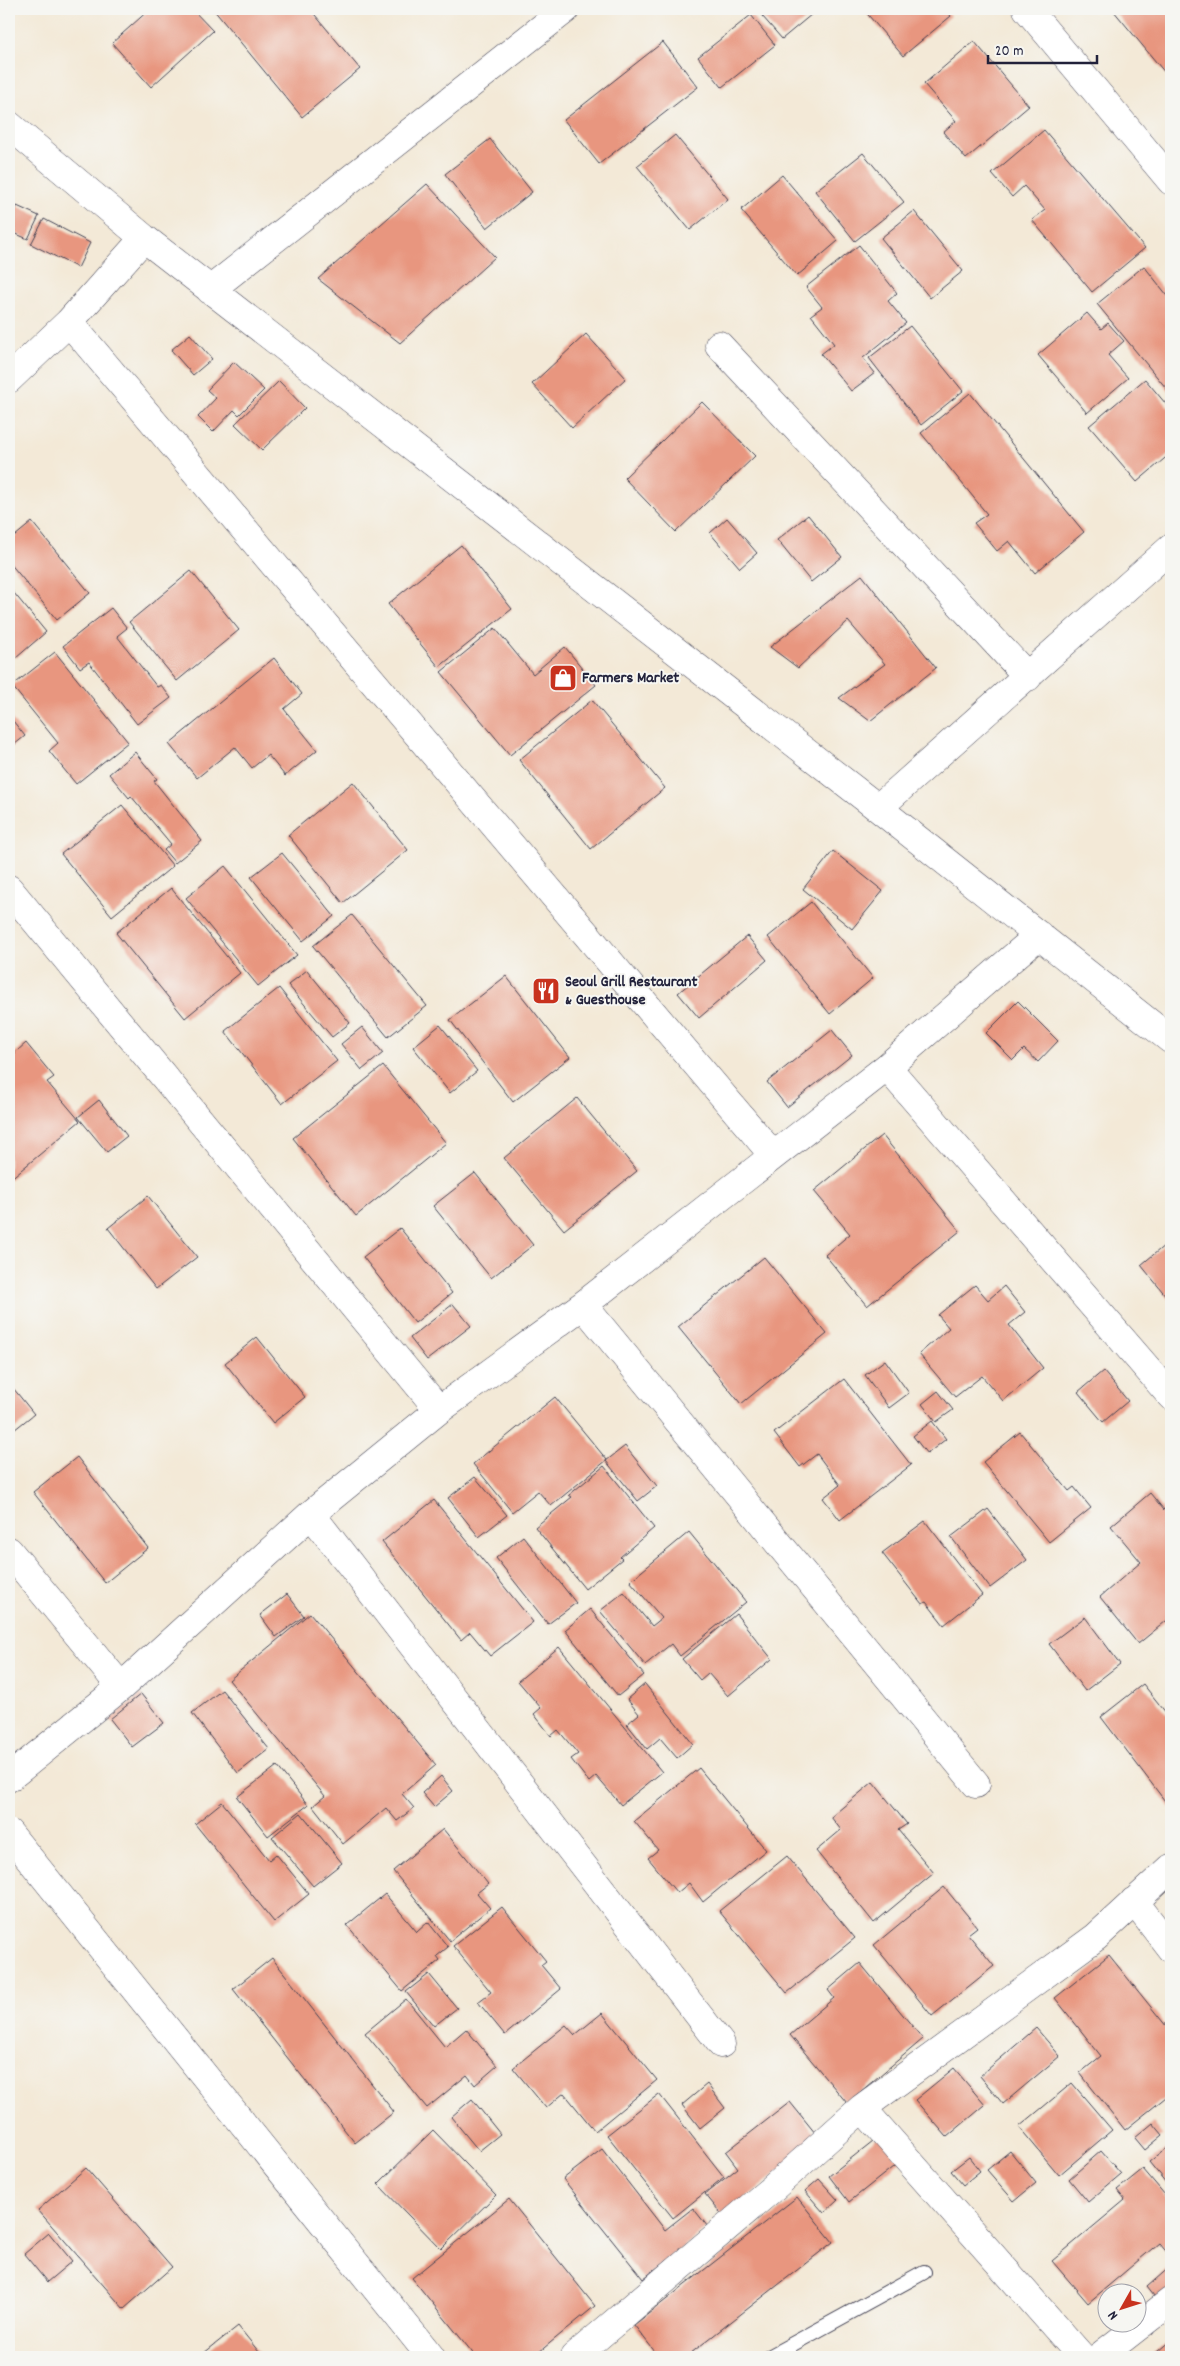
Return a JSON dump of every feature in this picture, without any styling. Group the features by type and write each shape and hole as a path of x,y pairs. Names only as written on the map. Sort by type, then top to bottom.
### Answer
{"street":[{"path":"210,290 566,9"},
{"path":"1027,9 1171,181"},
{"path":"9,125 144,238 210,290 878,808 1171,1040"},
{"path":"9,380 69,322 144,238"},
{"path":"69,322 773,1155"},
{"path":"720,345 1028,677"},
{"path":"878,808 1028,677 1171,548"},
{"path":"9,889 439,1410"},
{"path":"9,1778 121,1687 311,1514 439,1410 583,1305 887,1067 1039,935"},
{"path":"887,1067 1171,1396"},
{"path":"583,1305 976,1784"},
{"path":"311,1514 721,2044"},
{"path":"9,1551 121,1687"},
{"path":"9,1833 431,2357"},
{"path":"574,2357 767,2194 862,2108 1096,1937 1171,1868"},
{"path":"1134,1901 1171,1949"},
{"path":"862,2108 1082,2357"},
{"path":"1099,2357 1171,2301"}],"lane":[{"path":"769,2357 924,2272"}],"building":[{"path":"150,9 192,9 213,31 151,87 112,43"},
{"path":"213,9 310,9 360,69 302,117"},
{"path":"756,9 818,9 782,39"},
{"path":"863,9 945,9 951,16 903,56"},
{"path":"1171,9 1171,80 1113,10"},
{"path":"751,15 775,45 722,87 698,57"},
{"path":"974,41 1029,106 966,159 943,132 956,121 924,84"},
{"path":"663,42 698,87 599,164 564,120"},
{"path":"1044,130 1145,248 1092,292 1032,220 1045,210 1024,186 1012,197 992,174"},
{"path":"675,135 728,199 690,230 637,166"},
{"path":"490,139 532,192 487,228 445,174"},
{"path":"863,153 904,202 855,241 815,191"},
{"path":"782,175 838,241 797,276 741,210"},
{"path":"427,184 495,257 400,343 318,279"},
{"path":"17,206 39,216 28,239 9,231 9,224"},
{"path":"914,211 963,271 930,298 881,238"},
{"path":"44,219 90,243 78,268 31,244"},
{"path":"859,245 897,293 888,301 906,323 863,358 875,373 851,391 821,354 834,344 811,315 822,307 806,287"},
{"path":"1144,266 1171,300 1171,394 1097,304"},
{"path":"1087,313 1101,329 1108,323 1124,341 1108,355 1128,378 1087,413 1038,355"},
{"path":"910,326 963,391 921,425 869,358"},
{"path":"190,334 212,359 193,375 171,350"},
{"path":"586,334 626,378 572,428 532,384"},
{"path":"234,362 264,390 239,415 234,410 213,432 198,417 216,398 207,390"},
{"path":"1145,379 1171,410 1171,453 1137,482 1089,426"},
{"path":"279,381 305,408 262,450 235,424"},
{"path":"970,393 1084,532 1035,573 1009,541 997,551 974,523 987,514 921,433"},
{"path":"702,402 755,456 676,532 624,478"},
{"path":"808,515 842,557 811,582 777,540"},
{"path":"727,518 757,553 740,568 710,533"},
{"path":"32,522 90,593 57,620 9,562 9,541"},
{"path":"461,545 512,609 439,667 388,604"},
{"path":"191,571 239,630 177,681 129,622"},
{"path":"862,575 936,668 870,721 839,698 885,664 848,621 798,668 770,647"},
{"path":"9,587 46,632 16,658 9,649"},
{"path":"111,608 127,628 117,636 157,687 161,685 171,698 137,724 89,662 80,668 63,646"},
{"path":"495,628 533,674 565,647 596,685 510,755 441,672"},
{"path":"55,652 128,742 76,784 49,751 58,743 12,686"},
{"path":"274,658 302,694 284,709 317,750 285,776 268,755 252,768 235,747 197,778 169,744"},
{"path":"592,700 665,788 591,849 519,760"},
{"path":"9,716 25,736 9,749"},
{"path":"135,752 157,779 154,781 202,841 175,863 164,850 171,844 131,796 129,798 109,774"},
{"path":"353,782 408,850 343,903 288,835"},
{"path":"122,805 173,866 112,916 61,854"},
{"path":"833,851 883,891 852,929 803,889"},
{"path":"282,853 334,916 303,941 251,877"},
{"path":"225,866 297,955 258,986 186,898"},
{"path":"171,888 240,973 185,1018 116,933"},
{"path":"811,902 873,978 830,1014 768,937"},
{"path":"352,915 427,1006 388,1037 313,946"},
{"path":"747,936 767,960 699,1018 678,993"},
{"path":"307,970 350,1023 332,1037 288,985"},
{"path":"506,976 570,1057 513,1102 450,1020"},
{"path":"279,988 337,1061 282,1104 225,1031"},
{"path":"1018,1001 1058,1041 1038,1062 1024,1049 1013,1060 986,1033"},
{"path":"440,1025 477,1071 450,1093 413,1047"},
{"path":"362,1027 383,1053 362,1070 341,1044"},
{"path":"832,1030 852,1055 787,1107 767,1082"},
{"path":"26,1043 54,1077 47,1082 80,1121 9,1180 9,1058"},
{"path":"383,1066 446,1143 356,1216 293,1138"},
{"path":"577,1098 637,1171 564,1230 504,1158"},
{"path":"99,1100 127,1136 107,1152 78,1117"},
{"path":"882,1135 960,1231 867,1306 825,1255 850,1234 814,1191"},
{"path":"475,1173 533,1245 491,1278 433,1206"},
{"path":"148,1196 197,1257 156,1289 108,1228"},
{"path":"400,1228 452,1293 415,1323 363,1257"},
{"path":"1171,1240 1171,1302 1141,1265"},
{"path":"764,1257 827,1334 741,1404 678,1327"},
{"path":"975,1285 988,1300 1004,1286 1025,1312 1009,1325 1043,1368 1003,1401 982,1376 955,1397 919,1354 949,1328 938,1315"},
{"path":"453,1304 471,1326 427,1360 410,1338"},
{"path":"257,1337 305,1397 273,1423 225,1363"},
{"path":"885,1360 909,1393 889,1408 865,1375"},
{"path":"1103,1371 1128,1401 1103,1422 1078,1392"},
{"path":"844,1379 911,1465 840,1520 823,1498 840,1485 817,1454 800,1467 774,1433"},
{"path":"9,1383 34,1414 9,1434"},
{"path":"938,1391 953,1410 936,1422 922,1404"},
{"path":"555,1397 607,1460 551,1506 538,1491 512,1512 473,1464"},
{"path":"932,1421 946,1439 927,1454 913,1436"},
{"path":"1020,1432 1069,1491 1074,1487 1091,1508 1049,1542 983,1462"},
{"path":"625,1446 657,1486 638,1501 606,1461"},
{"path":"77,1457 148,1548 105,1583 33,1492"},
{"path":"604,1466 654,1528 620,1557 622,1559 585,1589 535,1527 572,1497 569,1495"},
{"path":"475,1477 507,1515 479,1537 448,1498"},
{"path":"1150,1493 1164,1510 1171,1504 1171,1617 1138,1644 1100,1597 1141,1562 1111,1526"},
{"path":"434,1500 533,1622 490,1656 470,1632 461,1640 382,1542"},
{"path":"988,1509 1027,1560 990,1588 951,1537"},
{"path":"925,1521 982,1595 944,1625 926,1602 922,1604 882,1553"},
{"path":"689,1532 746,1602 680,1656 671,1644 645,1665 600,1611 624,1592 652,1626 662,1618 630,1581"},
{"path":"523,1536 576,1603 548,1624 496,1558"},
{"path":"287,1594 304,1616 276,1637 260,1615"},
{"path":"590,1609 644,1675 618,1696 565,1630"},
{"path":"310,1613 436,1765 402,1794 414,1808 397,1821 386,1808 343,1844 313,1806 325,1796 229,1680"},
{"path":"736,1614 772,1659 728,1696 708,1673 700,1680 682,1659"},
{"path":"1085,1617 1120,1664 1085,1691 1049,1644"},
{"path":"559,1647 662,1772 621,1805 596,1776 589,1782 571,1759 578,1754 558,1730 551,1736 534,1714 541,1708 518,1681"},
{"path":"645,1684 693,1744 677,1758 660,1738 647,1749 627,1724 639,1714 627,1699"},
{"path":"1143,1684 1171,1719 1171,1809 1101,1717"},
{"path":"222,1690 269,1749 238,1773 192,1713"},
{"path":"141,1694 164,1723 132,1747 110,1719"},
{"path":"277,1766 308,1805 268,1836 237,1797"},
{"path":"699,1768 766,1850 703,1902 689,1883 677,1893 648,1858 658,1850 634,1821"},
{"path":"441,1776 453,1791 434,1807 422,1793"},
{"path":"873,1782 907,1824 898,1830 934,1873 874,1923 816,1851 841,1830 831,1817"},
{"path":"222,1802 269,1860 276,1854 309,1894 274,1922 195,1824"},
{"path":"301,1813 342,1863 313,1886 272,1837"},
{"path":"443,1829 488,1884 477,1893 490,1908 450,1941 393,1871"},
{"path":"787,1856 855,1938 787,1993 719,1911"},
{"path":"944,1887 977,1927 968,1934 994,1966 932,2016 874,1945"},
{"path":"385,1894 417,1932 428,1922 448,1947 437,1956 440,1960 402,1991 347,1925"},
{"path":"502,1907 546,1961 541,1965 561,1989 505,2035 478,2002 491,1992 453,1946"},
{"path":"1109,1955 1171,2032 1171,2093 1125,2130 1080,2073 1101,2056 1055,1998"},
{"path":"272,1958 394,2112 355,2143 233,1989"},
{"path":"860,1963 923,2039 847,2103 790,2035 834,1998 828,1990"},
{"path":"429,1974 457,2008 434,2026 406,1992"},
{"path":"406,1999 445,2047 466,2029 497,2066 475,2085 467,2075 427,2108 365,2033"},
{"path":"602,2013 657,2080 595,2131 564,2093 546,2108 513,2068 566,2025 575,2035"},
{"path":"1036,2028 1060,2056 1003,2104 980,2076"},
{"path":"954,2068 985,2105 947,2137 915,2100"},
{"path":"1072,2083 1112,2130 1059,2175 1019,2127"},
{"path":"707,2084 725,2108 700,2128 682,2105"},
{"path":"659,2094 724,2177 673,2218 607,2135"},
{"path":"472,2099 500,2134 479,2151 451,2117"},
{"path":"790,2102 820,2139 723,2216 705,2194 738,2168 726,2152"},
{"path":"1153,2123 1163,2135 1145,2150 1135,2138"},
{"path":"433,2130 496,2195 441,2249 378,2184"},
{"path":"883,2133 903,2159 849,2202 829,2176"},
{"path":"1171,2145 1171,2189 1149,2162"},
{"path":"602,2149 665,2230 693,2208 708,2227 643,2279 563,2179"},
{"path":"1010,2151 1036,2183 1014,2201 987,2170"},
{"path":"1101,2151 1121,2174 1088,2202 1069,2179"},
{"path":"969,2157 980,2171 963,2185 951,2171"},
{"path":"86,2168 172,2267 124,2309 38,2210"},
{"path":"1143,2169 1171,2202 1171,2257 1159,2243 1110,2284 1098,2284 1098,2295 1088,2303 1052,2261 1125,2200 1117,2190"},
{"path":"819,2179 838,2200 824,2213 805,2191"},
{"path":"797,2197 833,2242 686,2357 659,2357 634,2325"},
{"path":"509,2199 595,2306 533,2357 476,2357 412,2278"},
{"path":"49,2233 72,2261 47,2282 24,2254"},
{"path":"1171,2266 1171,2289 1158,2301 1148,2286"},
{"path":"238,2326 263,2357 199,2357"},
{"path":"1171,2340 1171,2357 1151,2357"}],"place":[{"name":"Farmers Market","path":"563,678"},
{"name":"Seoul Grill Restaurant & Guesthouse","path":"546,991"}]}
